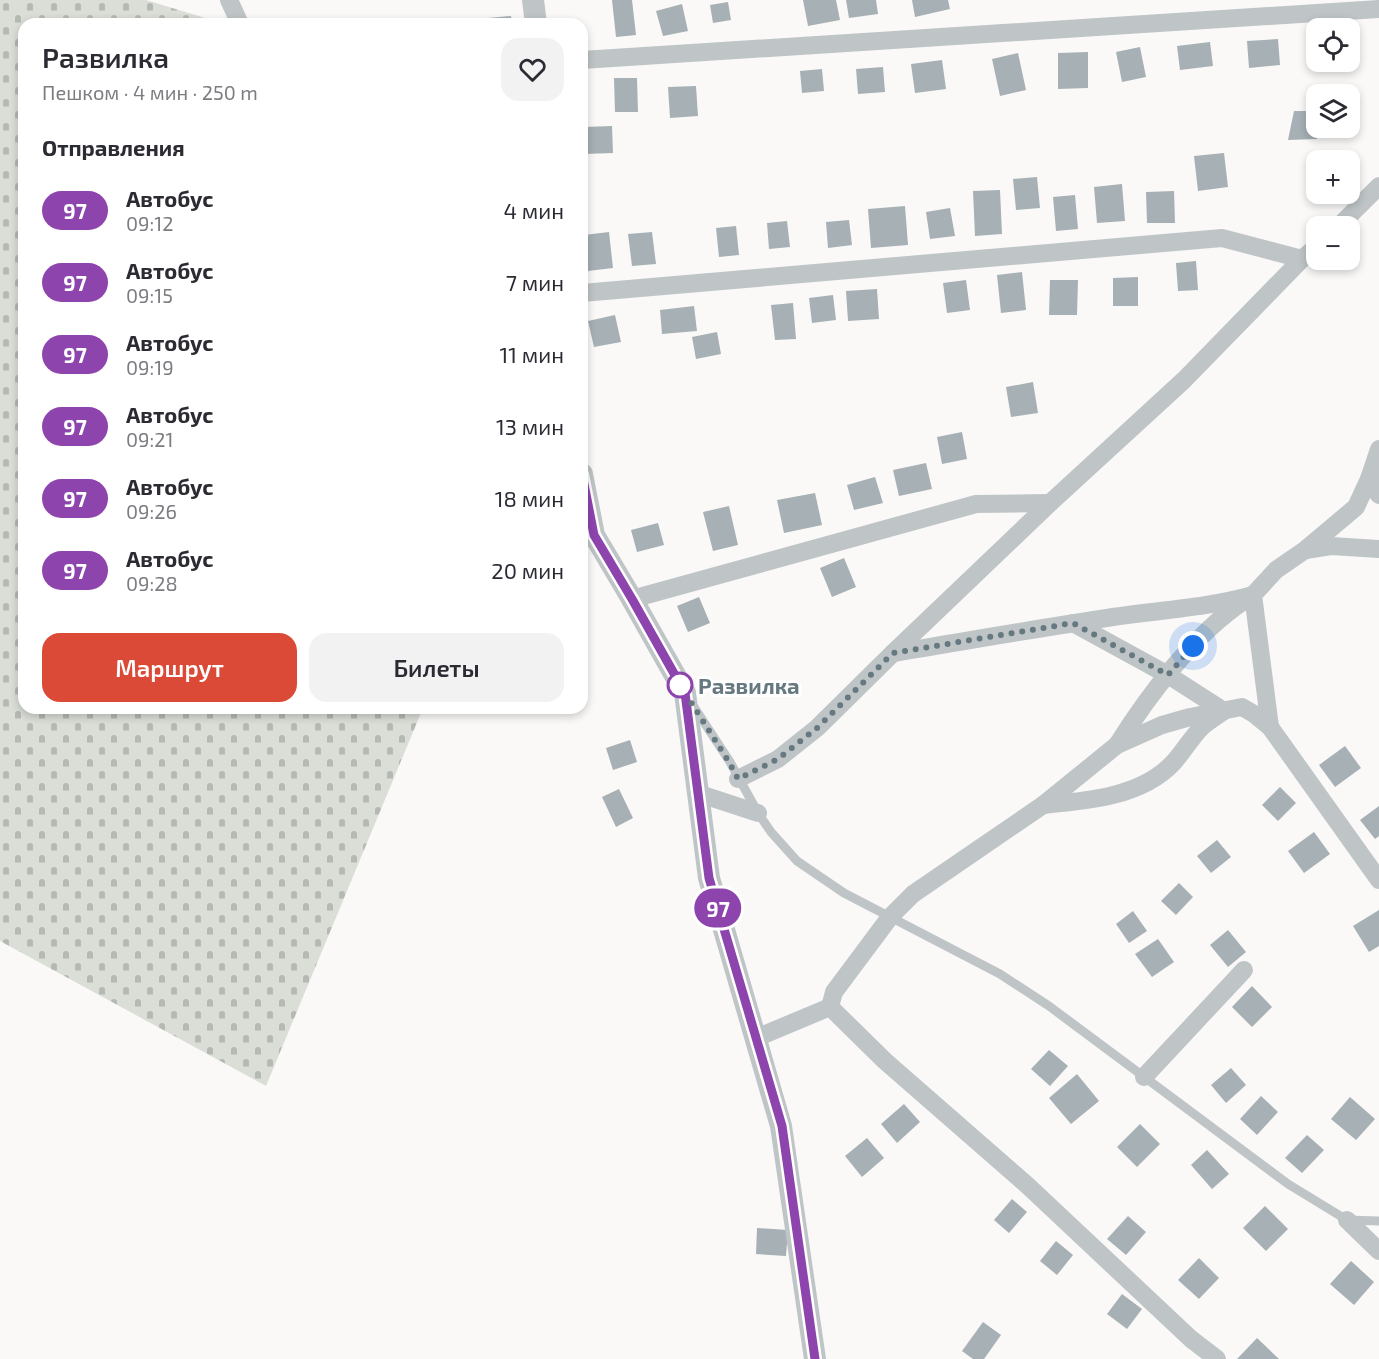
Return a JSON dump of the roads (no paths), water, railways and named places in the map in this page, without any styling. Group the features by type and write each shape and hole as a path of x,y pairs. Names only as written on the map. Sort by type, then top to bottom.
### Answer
{"street":[{"path":"230,0 238,18"},
{"path":"533,0 535,18"},
{"path":"588,60 1379,9"},
{"path":"1349,216 1379,186"},
{"path":"588,292 1222,238 1302,259"},
{"path":"738,779 778,759 817,728 1050,503 1184,380 1306,256"},
{"path":"1117,745 1168,675 1214,625 1230,610 1253,595 1276,570 1305,550 1356,507 1369,479 1379,448"},
{"path":"1369,479 1379,495"},
{"path":"632,599 976,504 1050,503"},
{"path":"588,535 632,599 685,693 709,878 782,1126 815,1359"},
{"path":"1305,550 1331,546 1379,549"},
{"path":"893,653 1073,623 1212,605 1253,595"},
{"path":"1253,595 1270,727"},
{"path":"1073,623 1168,675 1224,711"},
{"path":"830,1007 834,992 890,917 913,894 1043,805 1117,745 1162,725 1190,717 1242,707 1270,727 1379,880"},
{"path":"1043,805 1081,802 1126,791 1153,779 1172,764 1202,727 1224,711"},
{"path":"697,793 758,813"},
{"path":"1144,1077 1244,970"},
{"path":"756,1038 830,1007"},
{"path":"830,1007 885,1061 1027,1185 1216,1359"},
{"path":"1347,1220 1379,1251"}],"lane":[{"path":"685,693 758,813 771,832 797,861 844,893 1000,974 1049,1006 1288,1184 1347,1220 1379,1221"}],"place":[{"name":"Развилка","path":"680,685"}]}
